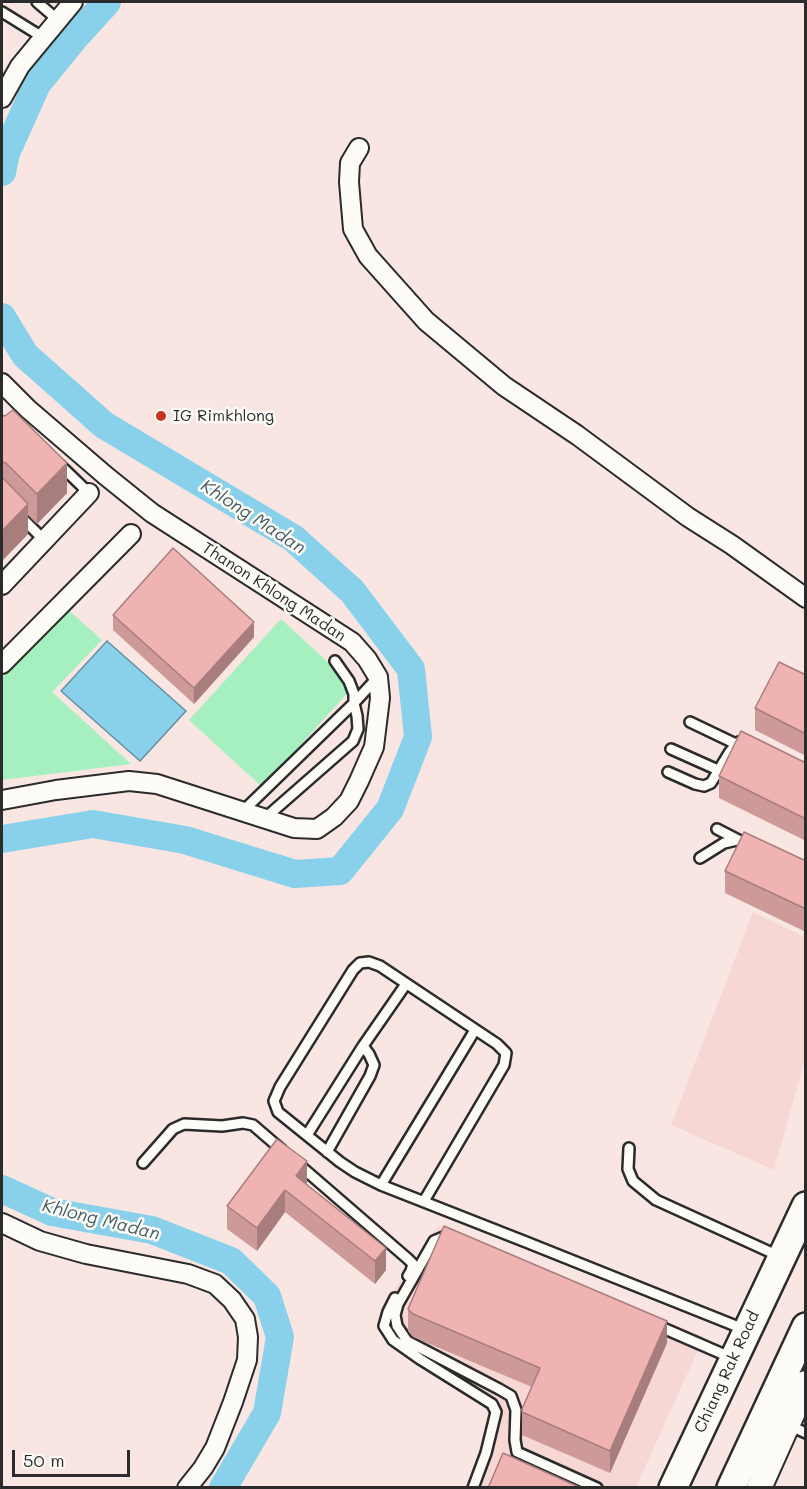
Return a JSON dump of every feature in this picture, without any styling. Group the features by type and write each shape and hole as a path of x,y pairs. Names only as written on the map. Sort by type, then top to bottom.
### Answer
{"main road":[{"name":"Chiang Rak Road","path":"673,1488 806,1206"},
{"path":"731,1488 806,1327"}],"street":[{"path":"2,98 20,66 73,2"},
{"path":"359,148 350,163 350,212 353,229 368,256 426,321 504,386 577,435 688,517 806,597"},
{"name":"Thanon Khlong Madan","path":"2,383 28,409 152,513 352,642 367,659 378,677"},
{"path":"2,585 90,493"},
{"path":"2,664 131,534"},
{"path":"2,800 56,790 129,781 157,784 294,828 317,829 334,817 349,801 374,747 380,698 378,677"},
{"path":"2,1223 49,1244 86,1254 188,1274 215,1284 232,1300 245,1319 248,1337 247,1360 215,1448 187,1488"},
{"path":"759,1488 797,1429 806,1383"}],"lane":[{"path":"37,2 58,20"},
{"path":"2,12 44,38"},
{"path":"56,461 90,493"},
{"path":"10,506 44,540"},
{"path":"264,819 353,741 358,729 354,694 349,681 335,661"},
{"path":"242,812 378,677"},
{"path":"690,722 736,744"},
{"path":"668,772 704,786 711,783 736,744 744,740 750,742"},
{"path":"671,749 718,770"},
{"path":"717,829 757,850"},
{"path":"700,858 724,843 737,840"},
{"path":"424,1201 504,1065 506,1053 497,1044 380,966 369,962 360,963 353,970 280,1086 274,1101 278,1112 355,1173 381,1185 747,1330"},
{"path":"307,1135 363,1046 406,984"},
{"path":"381,1185 475,1030"},
{"path":"327,1152 374,1065 363,1046"},
{"path":"143,1163 173,1129 184,1125 222,1126 243,1123 253,1125 408,1258 412,1264 411,1271 388,1312 384,1326 393,1340 492,1404 496,1412 486,1453 473,1488"},
{"path":"629,1148 628,1169 633,1181 656,1200 780,1257"},
{"path":"458,1238 446,1236 434,1241 398,1304 395,1315 397,1326 407,1341 511,1396 516,1410 514,1440 517,1452 597,1488"},
{"path":"648,1321 733,1358"}],"shaded area":[{"path":"753,912 805,937 805,1059 774,1170 671,1125"},
{"path":"438,1226 704,1337 636,1487 476,1487 489,1452 500,1401 397,1342 385,1317 394,1291"}],"green space":[{"path":"64,606 102,640 52,692 131,764 2,780 2,668"},
{"path":"281,619 354,686 262,787 189,720"}],"water":[{"path":"107,641 186,711 140,761 61,691"}],"building":[{"path":"13,410 67,463 37,494 6,463 2,462 2,415 5,416"},
{"path":"2,477 28,504 2,531"},
{"path":"173,548 254,622 194,688 113,615"},
{"path":"779,662 806,675 806,734 755,708"},
{"path":"741,731 806,763 806,819 719,776"},
{"path":"744,832 806,861 806,909 725,871"},
{"path":"277,1139 307,1161 296,1176 386,1248 375,1261 285,1190 257,1228 227,1206"},
{"path":"444,1226 667,1321 610,1451 522,1412 540,1368 413,1314 408,1309"},
{"path":"503,1453 581,1488 488,1488"}],"waterway":[{"name":"Khlong Madan","path":"2,172 6,153 37,84 107,2"},
{"name":"Khlong Madan","path":"2,317 25,355 104,425 293,538 352,591 411,669 418,737 390,809 340,871 295,874 185,840 93,824 2,839"},
{"name":"Khlong Madan","path":"2,1189 52,1212 152,1230 231,1261 267,1296 280,1337 267,1413 223,1488"}],"place":[{"name":"IG Rimkhlong","path":"161,416"}]}
